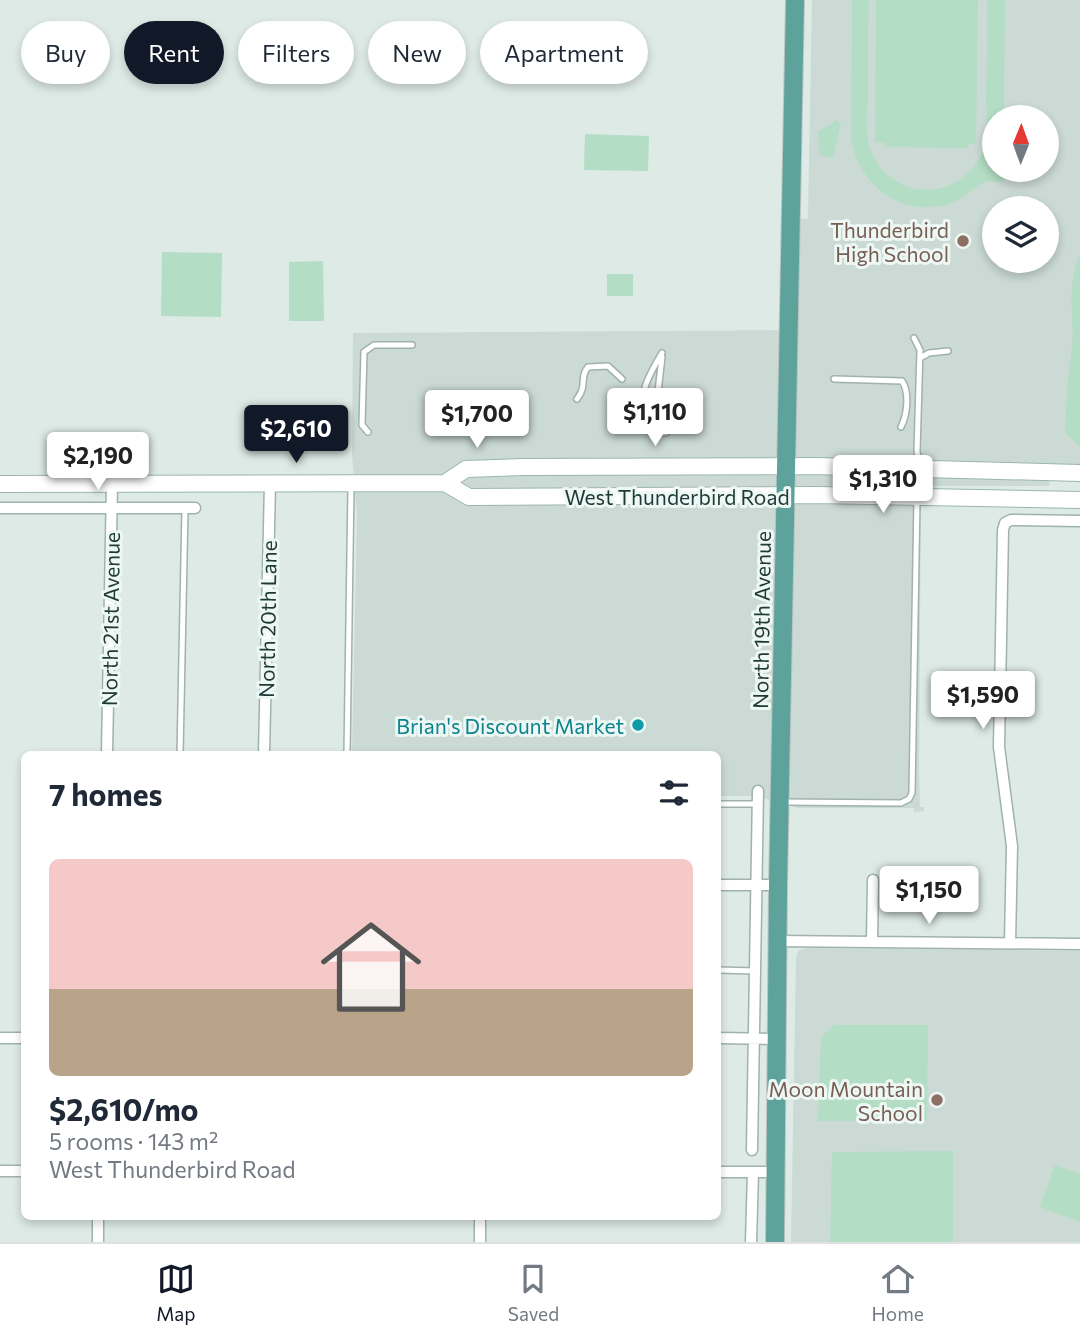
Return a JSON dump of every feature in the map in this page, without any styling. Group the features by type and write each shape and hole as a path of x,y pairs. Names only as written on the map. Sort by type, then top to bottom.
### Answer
{"main road":[{"name":"North 19th Avenue","path":"775,1242 779,802 794,0"},
{"name":"West Thunderbird Road","path":"446,483 466,469 786,466 1080,473"},
{"path":"1006,499 1007,471"},
{"name":"West Thunderbird Road","path":"0,484 446,483 469,496 786,495 1080,500"}],"street":[{"name":"North 20th Lane","path":"264,751 270,483"},
{"name":"North 21st Avenue","path":"107,751 112,484"},
{"path":"0,508 190,508"},
{"path":"1010,943 1012,846 999,747 1005,523 1011,520 1080,521"},
{"path":"752,1150 758,792"},
{"path":"872,942 873,880"},
{"path":"721,885 778,885"},
{"path":"777,941 1080,944"},
{"path":"0,1038 21,1038"},
{"path":"721,1038 776,1039"},
{"path":"0,1171 21,1171"},
{"path":"721,1172 776,1172"},
{"path":"751,1242 753,1172"},
{"path":"98,1220 98,1242"},
{"path":"480,1220 480,1242"}],"lane":[{"path":"914,338 920,350 917,451 919,469"},
{"path":"368,432 362,425 363,358 366,350 374,345 412,345"},
{"path":"920,358 929,353 948,351"},
{"path":"657,391 662,354 645,382 642,393 642,424 651,433 666,433 659,422"},
{"path":"577,398 583,390 584,371 588,367 608,366 622,379"},
{"path":"834,379 902,381 906,389 906,417 901,427"},
{"path":"347,751 351,483"},
{"path":"779,802 901,803 909,799 912,793 917,497"},
{"path":"180,751 190,508"},
{"path":"721,804 758,804"},
{"path":"721,970 755,971"}],"shaded area":[{"path":"812,0 1080,0 1080,464 1050,464 1049,486 921,486 919,774 920,807 924,807 924,811 914,812 914,808 797,808 779,801 748,796 721,796 721,751 352,751 357,515 352,456 353,333 787,330 790,217 808,219"},
{"name":"Moon Mountain School","path":"805,948 1080,951 1080,1242 791,1242 796,959 798,951"}],"green space":[{"path":"852,0 869,0 867,126 873,155 879,166 896,181 918,189 930,190 950,185 964,177 982,154 982,182 990,182 983,183 949,204 932,207 900,202 874,184 856,157 851,140"},
{"path":"876,0 978,0 976,144 968,144 968,148 885,147 885,143 875,142"},
{"path":"987,0 1005,0 1004,105 986,105"},
{"path":"837,120 841,123 833,158 819,155 818,132"},
{"path":"585,134 649,136 648,171 584,170"},
{"path":"162,252 222,253 221,317 161,316"},
{"path":"1079,255 1080,447 1065,432 1072,339 1072,287"},
{"path":"323,261 324,321 289,321 289,262"},
{"path":"607,274 633,274 633,296 607,296"},
{"path":"834,1025 928,1025 927,1120 818,1121 821,1037"},
{"path":"953,1151 953,1242 830,1242 832,1152"},
{"path":"1055,1165 1080,1174 1080,1222 1040,1207"}],"place":[{"name":"Thunderbird High School","path":"963,241"},
{"name":"Brian's Discount Market","path":"638,725"},
{"name":"Moon Mountain School","path":"937,1100"}]}
